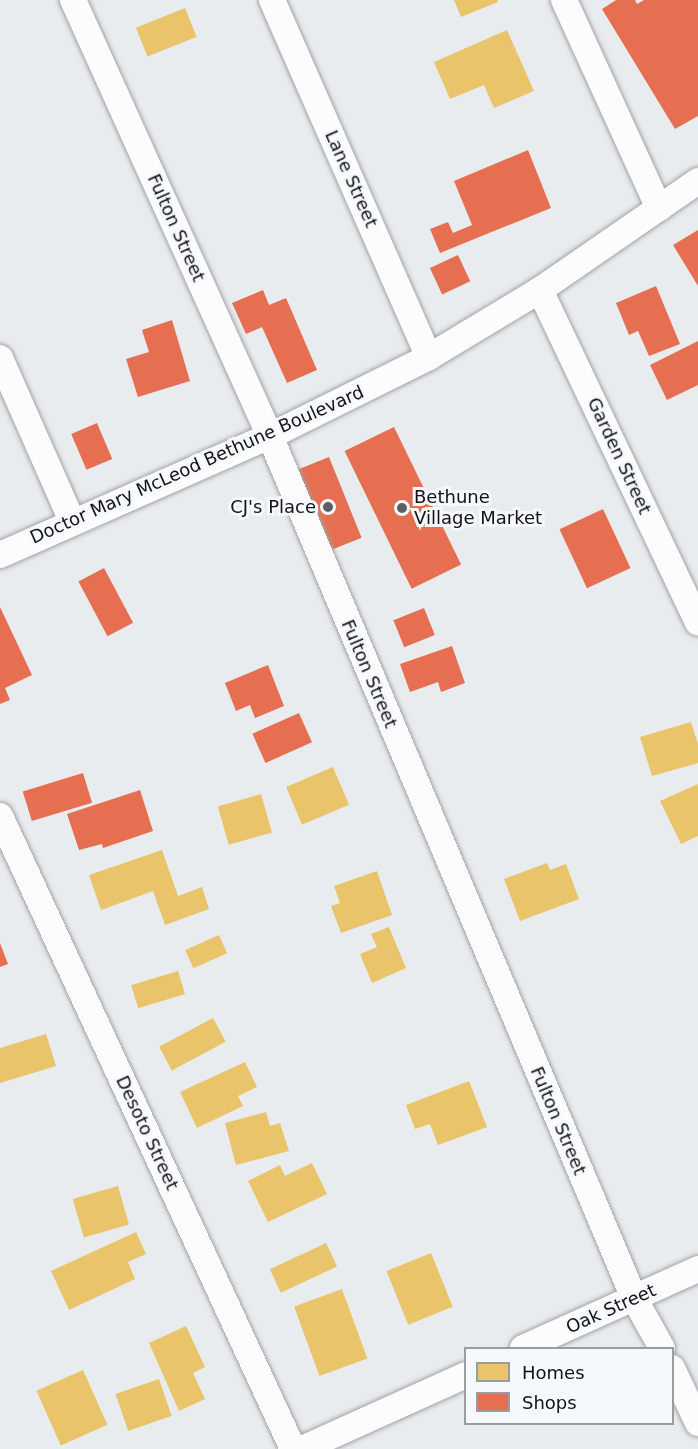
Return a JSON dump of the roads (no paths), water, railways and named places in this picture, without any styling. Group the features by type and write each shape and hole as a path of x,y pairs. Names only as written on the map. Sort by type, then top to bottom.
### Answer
{"street":[{"name":"Fulton Street","path":"73,0 270,436 634,1298 661,1347"},
{"name":"Lane Street","path":"272,0 429,357"},
{"path":"571,2 659,208"},
{"name":"Doctor Mary McLeod Bethune Boulevard","path":"0,555 72,521 270,436 429,357 540,290 698,182"},
{"name":"Garden Street","path":"540,290 698,622"},
{"path":"0,358 72,521"},
{"name":"Desoto Street","path":"0,816 293,1449"},
{"name":"Oak Street","path":"525,1347 698,1269"},
{"path":"674,1372 698,1423"},
{"path":"302,1449 464,1375"}],"place":[{"name":"CJ's Place","path":"328,507"},
{"name":"Bethune Village Market","path":"402,508"}]}
